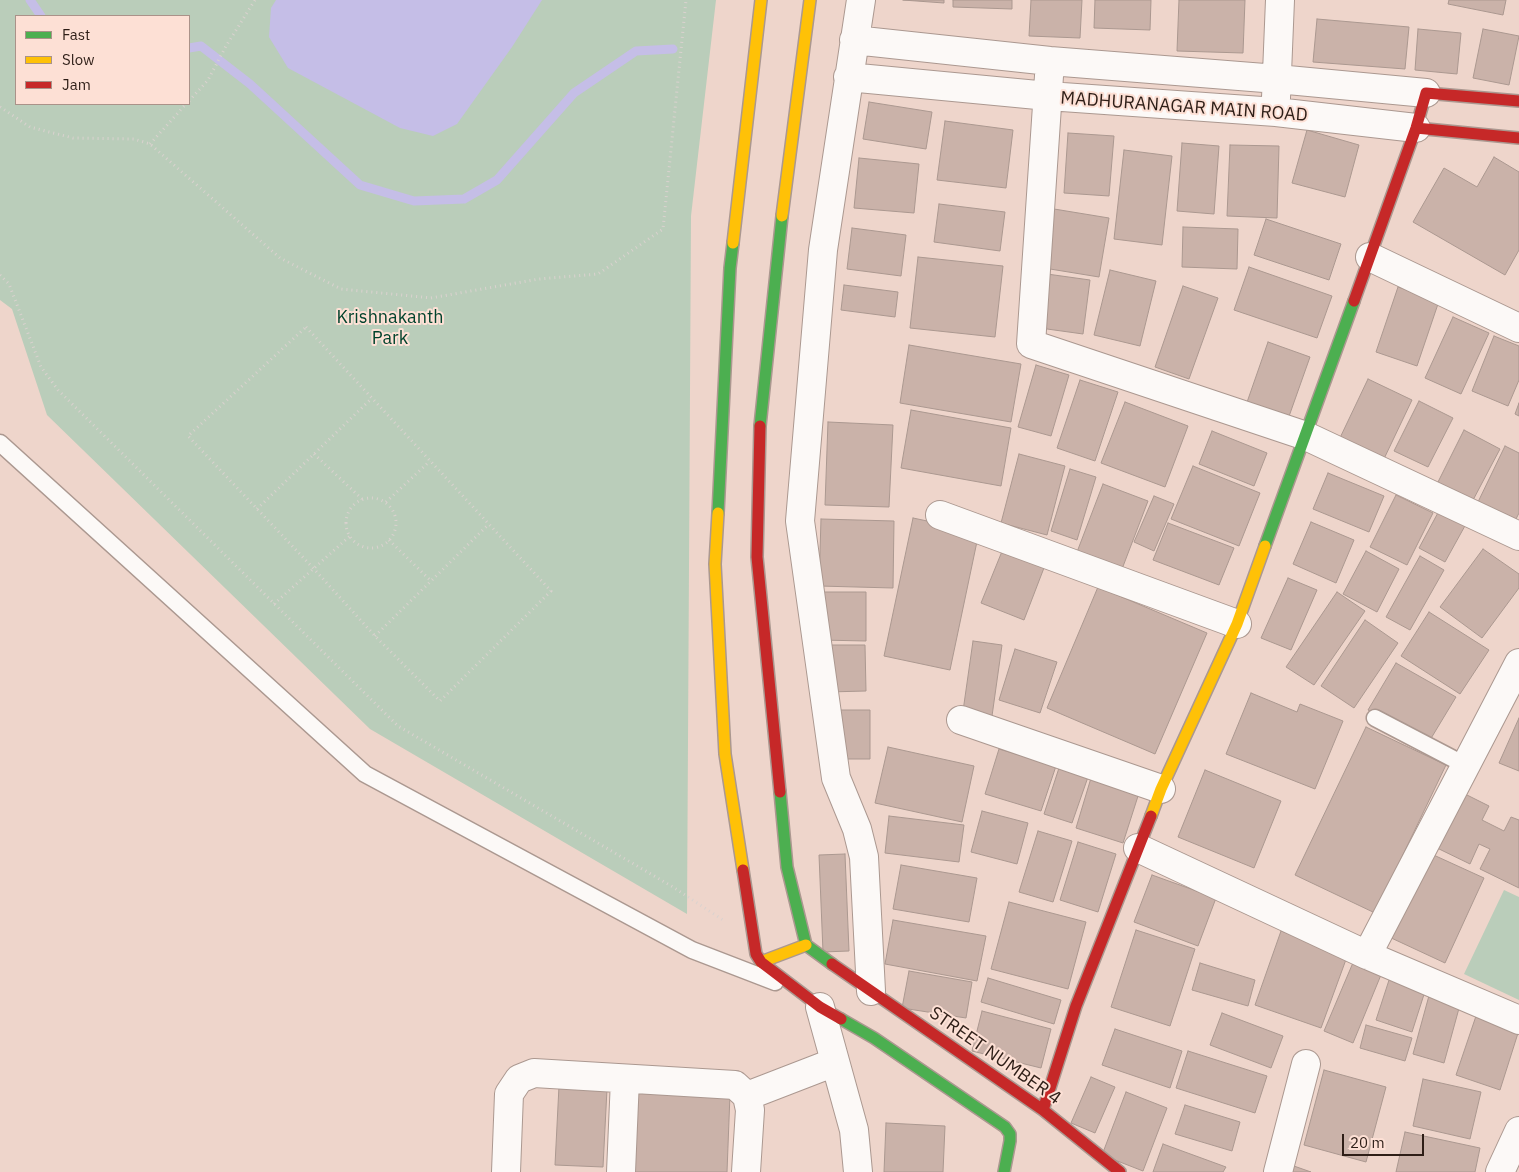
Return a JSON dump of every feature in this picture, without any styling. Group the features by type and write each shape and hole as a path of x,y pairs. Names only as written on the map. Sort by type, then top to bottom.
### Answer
{"main road":[{"path":"761,0 730,268 715,564 725,754 756,954 761,962 811,1000 874,1038 1005,1127 1010,1134 1010,1141 1004,1172"},
{"path":"761,962 806,945 787,867 757,556 760,426 783,207 810,0"},
{"path":"1043,1110 1076,1006 1161,789 1237,624 1416,128 1426,93"},
{"name":"MADHURANAGAR MAIN ROAD","path":"1426,93 1519,101"},
{"name":"MADHURANAGAR MAIN ROAD","path":"1416,128 1519,138"},
{"name":"STREET NUMBER 4","path":"806,945 846,975 1043,1110 1120,1172"}],"street":[{"path":"861,0 848,77 824,250 800,521 836,778 857,829 864,857 870,991"},
{"path":"1276,112 1280,0"},
{"name":"MADHURANAGAR MAIN ROAD","path":"854,40 1050,61 1426,93"},
{"path":"1050,61 1031,344 1306,436 1519,536"},
{"name":"MADHURANAGAR MAIN ROAD","path":"848,77 1048,96 1276,112 1416,128"},
{"path":"1370,257 1519,328"},
{"path":"940,515 1237,624"},
{"path":"1367,955 1519,663"},
{"path":"961,720 1161,789"},
{"path":"1138,848 1367,955 1519,1020"},
{"path":"811,1000 835,1062 854,1130 858,1172"},
{"path":"747,1096 835,1062"},
{"path":"1278,1172 1306,1064"},
{"path":"506,1172 509,1094 519,1079 534,1072 736,1085 747,1096 750,1110 746,1172"},
{"path":"621,1172 626,1078"},
{"path":"1500,1172 1519,1131"}],"lane":[{"path":"0,443 365,774 692,950 811,1000"},
{"path":"1375,718 1465,765"}],"path":[{"path":"190,100 208,80 226,46 255,0"},
{"path":"0,107 30,127 72,138 134,139 150,144 280,258 341,289 431,298 539,279 598,274 663,229 686,0"},
{"path":"150,144 185,105"},
{"path":"0,275 9,284 18,304 41,367 58,390 398,726 673,887 754,942"},
{"path":"306,327 372,398 551,591 440,701 375,636 188,436 306,327"},
{"path":"257,509 372,398"},
{"path":"314,454 362,499"},
{"path":"386,502 430,461"},
{"path":"378,498 392,508 396,525 394,533 381,546 372,548 364,546 350,536 346,519 354,504 362,499 378,498"},
{"path":"375,636 489,524"},
{"path":"274,604 350,536"},
{"path":"389,540 431,581"}],"green space":[{"name":"Krishnakanth Park","path":"0,0 716,0 691,216 687,914 370,729 47,415 12,309 0,300"},
{"path":"1504,890 1519,897 1519,1000 1464,974"}],"shaded area":[{"path":"276,0 542,0 512,47 457,124 433,136 400,128 288,68 269,37 271,8"}],"building":[{"path":"903,0 944,0 944,3"},
{"path":"953,0 1012,0 1012,9 953,7"},
{"path":"1031,0 1082,0 1080,38 1029,36"},
{"path":"1095,0 1151,0 1150,30 1094,28"},
{"path":"1179,0 1245,0 1243,53 1177,51"},
{"path":"1449,0 1506,0 1503,15 1448,4"},
{"path":"1317,19 1409,27 1405,69 1313,62"},
{"path":"1418,29 1461,33 1457,74 1415,70"},
{"path":"1483,29 1519,36 1509,85 1473,78"},
{"path":"869,102 932,112 926,149 863,139"},
{"path":"945,121 1013,130 1006,188 937,180"},
{"path":"1307,130 1359,145 1345,197 1292,183"},
{"path":"1068,133 1114,136 1109,196 1064,193"},
{"path":"1182,143 1219,146 1214,214 1177,211"},
{"path":"1230,145 1279,146 1277,218 1227,216"},
{"path":"1124,150 1172,156 1162,245 1114,239"},
{"path":"1494,157 1519,172 1519,250 1505,275 1413,222 1444,168 1477,187"},
{"path":"859,158 919,164 914,213 854,208"},
{"path":"939,204 1005,212 1000,251 934,242"},
{"path":"1054,209 1109,218 1099,277 1044,268"},
{"path":"1266,219 1341,244 1329,280 1254,255"},
{"path":"1183,227 1238,229 1237,269 1182,267"},
{"path":"852,228 906,235 901,276 847,269"},
{"path":"918,257 1003,266 995,337 910,328"},
{"path":"1249,267 1332,296 1317,338 1234,310"},
{"path":"1110,270 1156,281 1140,346 1094,335"},
{"path":"1047,274 1090,280 1083,334 1040,328"},
{"path":"844,285 898,292 895,317 841,310"},
{"path":"1183,286 1218,298 1189,379 1155,367"},
{"path":"1398,287 1439,301 1417,366 1376,352"},
{"path":"1453,317 1489,333 1461,394 1425,378"},
{"path":"1494,336 1519,346 1519,380 1508,406 1472,391"},
{"path":"1268,342 1310,357 1287,422 1245,408"},
{"path":"909,345 1021,364 1011,422 900,403"},
{"path":"1036,365 1069,375 1051,436 1018,427"},
{"path":"1368,379 1412,400 1382,463 1338,442"},
{"path":"1080,380 1118,392 1095,461 1057,448"},
{"path":"1419,401 1453,418 1428,467 1394,451"},
{"path":"1125,402 1188,426 1165,487 1101,463"},
{"path":"1519,403 1519,416 1515,414"},
{"path":"911,410 1011,428 1001,486 901,468"},
{"path":"828,422 893,425 889,507 825,505"},
{"path":"1464,430 1500,449 1472,502 1437,484"},
{"path":"1212,431 1267,453 1254,486 1199,464"},
{"path":"1505,446 1519,453 1519,513 1516,519 1478,502"},
{"path":"1019,454 1065,466 1047,535 1001,523"},
{"path":"1193,466 1260,493 1239,546 1171,519"},
{"path":"1070,469 1096,477 1077,540 1051,531"},
{"path":"1328,473 1384,496 1369,532 1313,509"},
{"path":"1103,484 1148,501 1122,569 1077,552"},
{"path":"1396,495 1433,513 1407,565 1370,547"},
{"path":"1154,496 1174,504 1154,551 1134,542"},
{"path":"1440,509 1466,524 1445,562 1419,548"},
{"path":"913,518 979,532 950,670 884,656"},
{"path":"821,519 894,521 893,588 819,586"},
{"path":"1311,522 1354,540 1336,583 1293,564"},
{"path":"1168,523 1234,548 1219,585 1153,560"},
{"path":"1005,544 1047,560 1024,620 981,603"},
{"path":"1483,549 1519,574 1519,588 1482,638 1440,607"},
{"path":"1366,551 1399,569 1377,612 1343,594"},
{"path":"1420,556 1444,570 1410,630 1386,617"},
{"path":"1288,578 1317,590 1291,650 1261,638"},
{"path":"1098,587 1207,633 1155,754 1047,708"},
{"path":"820,592 866,592 866,641 820,640"},
{"path":"1337,592 1365,611 1314,685 1286,667"},
{"path":"1429,612 1489,650 1460,694 1401,656"},
{"path":"1365,620 1398,643 1354,708 1321,686"},
{"path":"973,641 1002,645 992,716 963,711"},
{"path":"828,645 865,645 866,691 828,692"},
{"path":"1015,649 1057,662 1040,713 999,700"},
{"path":"1396,663 1456,697 1427,745 1368,710"},
{"path":"1251,693 1297,712 1300,704 1343,721 1315,789 1226,754"},
{"path":"834,710 870,710 870,759 834,759"},
{"path":"1519,718 1519,771 1499,763"},
{"path":"1366,727 1446,765 1375,913 1295,875"},
{"path":"888,747 974,766 962,822 875,803"},
{"path":"999,749 1056,766 1041,811 985,794"},
{"path":"1059,768 1088,777 1072,823 1044,814"},
{"path":"1205,770 1281,801 1254,868 1178,837"},
{"path":"1091,778 1139,793 1123,843 1076,828"},
{"path":"1463,793 1489,806 1482,820 1504,831 1511,817 1519,820 1519,888 1480,869 1490,849 1479,844 1470,864 1435,847"},
{"path":"982,811 1028,823 1017,864 971,852"},
{"path":"889,816 964,825 959,862 885,853"},
{"path":"1038,831 1072,841 1053,902 1019,892"},
{"path":"1078,842 1116,854 1098,912 1060,900"},
{"path":"1427,852 1484,878 1445,963 1387,936"},
{"path":"845,854 849,951 823,952 819,855"},
{"path":"901,865 977,878 969,922 893,909"},
{"path":"1152,875 1216,898 1198,946 1134,922"},
{"path":"1009,902 1086,922 1068,989 991,969"},
{"path":"893,920 986,936 977,981 885,964"},
{"path":"1136,930 1195,949 1170,1026 1111,1007"},
{"path":"1281,931 1348,954 1321,1028 1255,1005"},
{"path":"1355,958 1383,970 1353,1043 1324,1031"},
{"path":"1200,963 1255,980 1248,1006 1192,990"},
{"path":"909,971 972,982 966,1018 902,1008"},
{"path":"1391,974 1427,985 1412,1032 1376,1020"},
{"path":"988,978 1061,1000 1054,1024 981,1002"},
{"path":"1430,992 1461,1001 1444,1063 1413,1054"},
{"path":"982,1011 1051,1029 1041,1068 972,1051"},
{"path":"1222,1013 1283,1036 1271,1068 1210,1045"},
{"path":"1476,1016 1519,1030 1500,1090 1456,1075"},
{"path":"1366,1025 1412,1038 1405,1061 1360,1048"},
{"path":"1115,1029 1182,1051 1170,1088 1102,1065"},
{"path":"1188,1051 1267,1076 1255,1113 1176,1088"},
{"path":"1324,1070 1386,1087 1366,1162 1304,1145"},
{"path":"1091,1077 1115,1087 1095,1133 1071,1123"},
{"path":"1423,1079 1481,1092 1470,1139 1413,1126"},
{"path":"559,1086 607,1089 603,1167 555,1165"},
{"path":"636,1090 730,1094 727,1172 632,1172"},
{"path":"1126,1092 1167,1108 1143,1171 1102,1155"},
{"path":"1185,1105 1240,1122 1232,1151 1175,1134"},
{"path":"886,1123 945,1126 943,1172 884,1172"},
{"path":"1405,1132 1480,1148 1475,1172 1396,1172"},
{"path":"1163,1144 1226,1167 1223,1172 1153,1172"},
{"path":"1291,1165 1311,1172 1289,1172"}],"waterway":[{"path":"30,0 40,15"},
{"path":"190,48 201,46 250,84 360,185 414,201 464,199 497,180 574,93 636,51 673,49"}],"traffic: fast":[{"path":"760,426 782,216"},
{"path":"718,513 730,268 733,243"},
{"path":"1265,546 1354,301"},
{"path":"780,792 787,867 806,945 832,964"},
{"path":"841,1019 874,1038 1005,1127 1010,1134 1010,1141 1004,1172"}],"traffic: slow":[{"path":"733,243 761,0"},
{"path":"782,216 810,0"},
{"path":"718,513 715,564 725,754 743,870"},
{"path":"1151,816 1161,789 1237,624 1265,546"},
{"path":"761,962 806,945"}],"traffic: jam":[{"path":"1354,301 1416,128 1426,93 1519,101"},
{"path":"1416,128 1519,138"},
{"path":"760,426 757,557 780,792"},
{"path":"1043,1110 1076,1006 1151,816"},
{"path":"743,870 756,954 761,962 820,1007 841,1019"},
{"path":"832,964 1043,1110 1120,1172"}]}
